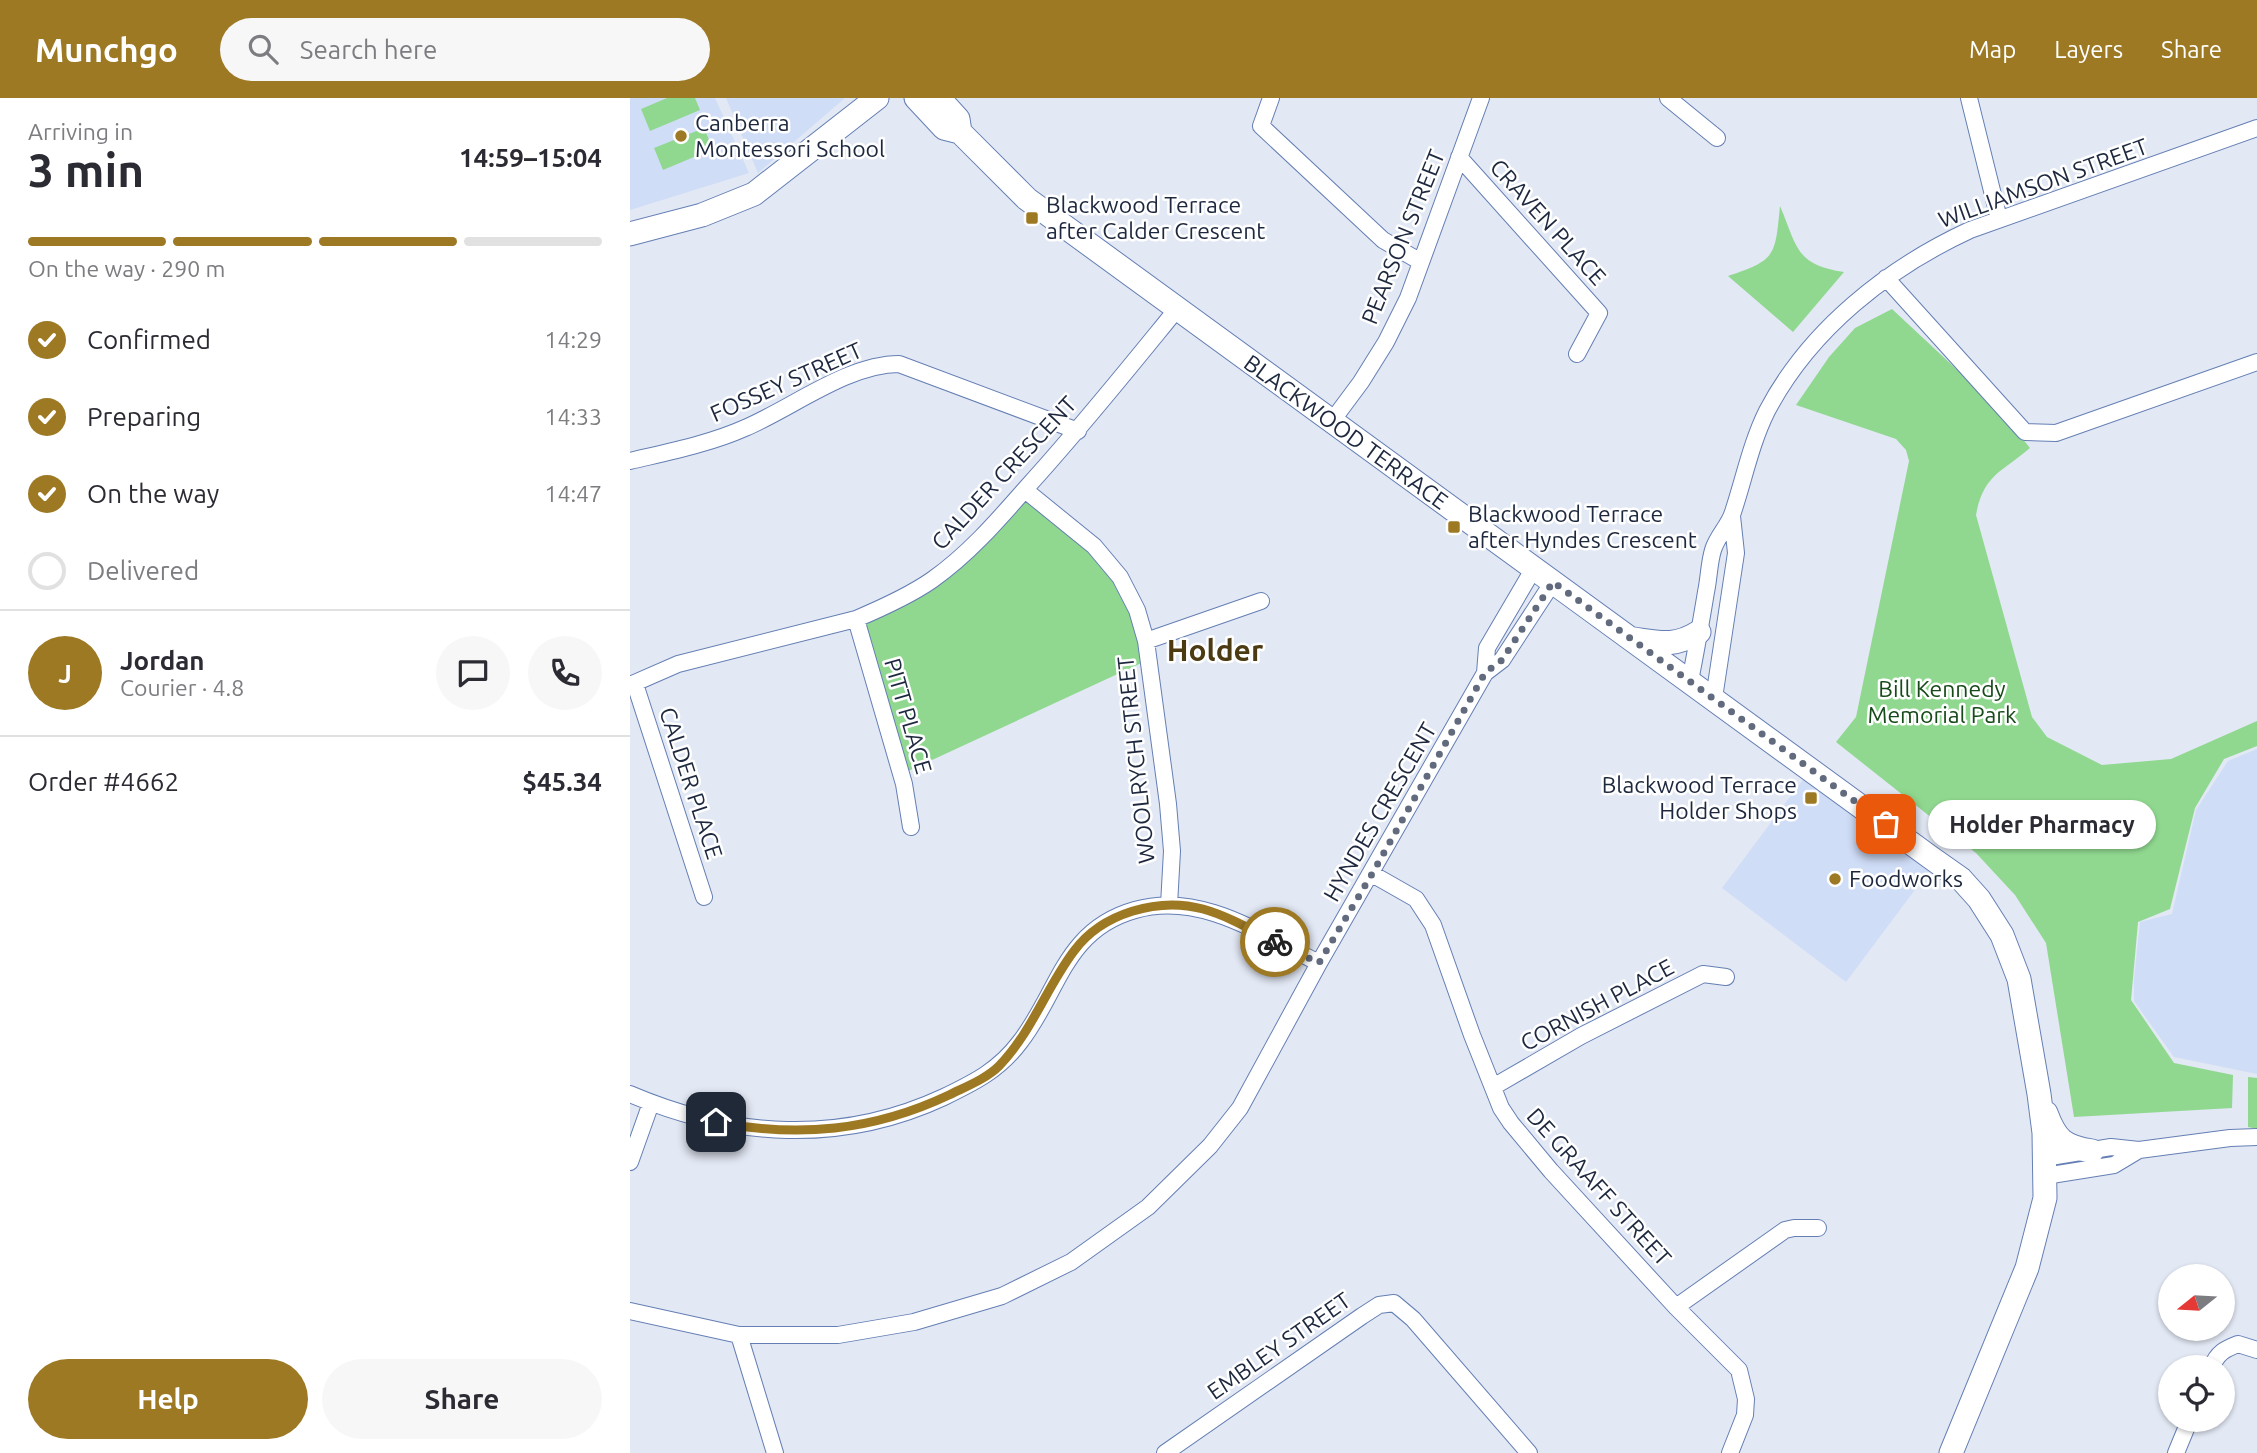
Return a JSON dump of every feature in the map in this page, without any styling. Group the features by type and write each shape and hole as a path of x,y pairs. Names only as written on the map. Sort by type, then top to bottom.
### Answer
{"street":[{"path":"630,234 702,215 754,194 877,98"},
{"name":"BLACKWOOD TERRACE","path":"916,98 944,128 960,132 1027,198 1961,879 1979,899 2002,935 2020,979 2039,1094 2045,1198 2027,1268 1951,1453"},
{"name":"BLACKWOOD TERRACE","path":"939,98 958,119 960,132"},
{"path":"1271,98 1261,126 1383,240 1421,262"},
{"name":"PEARSON STREET","path":"1332,421 1386,342 1408,298 1481,98"},
{"path":"1668,98 1717,138"},
{"path":"1969,98 1999,219"},
{"name":"WILLIAMSON STREET","path":"1690,681 1714,549 1732,516 1756,437 1781,390 1813,346 1839,318 1886,278 1938,245 1999,219 2257,128"},
{"name":"CRAVEN PLACE","path":"1460,158 1599,313 1577,354"},
{"path":"1886,278 2025,432 2056,433 2257,362"},
{"name":"CALDER CRESCENT","path":"633,684 678,664 856,619 884,607 932,579 976,542 1025,490 1078,431 1177,309"},
{"name":"FOSSEY STREET","path":"630,461 746,428 855,373 882,364 899,364 1078,431"},
{"name":"WOOLRYCH STREET","path":"1025,490 1094,546 1110,563 1129,592 1141,623 1146,641 1168,804 1172,851 1170,905"},
{"name":"WILLIAMSON STREET","path":"1714,698 1736,553 1732,516"},
{"name":"HYNDES CRESCENT","path":"1485,673 1487,648 1534,568"},
{"name":"HYNDES CRESCENT","path":"630,1311 739,1335 838,1335 914,1322 1002,1296 1071,1262 1148,1207 1210,1146 1240,1108 1319,963 1485,673 1502,660 1553,582"},
{"path":"1146,641 1261,601"},
{"name":"PITT PLACE","path":"856,619 904,784 911,827"},
{"path":"1631,638 1661,644 1679,643 1699,632"},
{"name":"CALDER PLACE","path":"633,684 704,897"},
{"name":"DE GRAAFF STREET","path":"1372,874 1416,899 1433,925 1501,1108 1530,1148 1676,1307 1739,1370 1746,1399 1745,1415 1730,1453"},
{"path":"630,1094 716,1122 773,1130 807,1131 841,1127 881,1121 916,1110 971,1084 997,1068 1021,1040 1074,950 1106,923 1129,912 1170,905 1192,906 1219,914 1319,963"},
{"name":"CORNISH PLACE","path":"1493,1087 1581,1036 1703,974 1726,977"},
{"path":"2039,1094 2053,1132 2072,1148 2092,1151"},
{"path":"630,1162 651,1103"},
{"path":"2044,1167 2111,1147 2139,1150 2257,1137"},
{"path":"2044,1167 2114,1166 2139,1150"},
{"path":"1676,1307 1785,1230 1818,1228"},
{"name":"EMBLEY STREET","path":"1165,1453 1362,1316 1379,1305 1394,1303 1413,1319 1529,1453"},
{"path":"739,1335 775,1453"},
{"path":"2219,1355 2238,1344 2257,1350"},
{"path":"2176,1453 2185,1432"}],"shaded area":[{"name":"Canberra Montessori School","path":"630,98 715,98 749,173 630,210"},
{"path":"726,98 845,98 758,173"},
{"path":"2257,749 2257,1074 2174,1057 2134,1001 2134,980 2140,922 2172,914 2196,810 2228,761"},
{"path":"1805,777 1929,871 1846,982 1722,888"}],"green space":[{"path":"667,98 695,98 700,110 650,131 641,109"},
{"path":"704,128 713,149 663,170 654,148"},
{"path":"1780,206 1795,243 1807,259 1828,269 1844,272 1793,332 1728,276 1765,260 1777,235"},
{"name":"Bill Kennedy Memorial Park","path":"1892,309 1997,407 2030,448 1995,475 1983,491 1976,515 2032,717 2047,737 2102,765 2171,759 2257,721 2257,746 2224,759 2195,808 2170,909 2138,922 2131,1000 2174,1063 2233,1075 2232,1108 2074,1117 2046,943 2015,895 1976,853 1836,742 1856,717 1909,461 1906,450 1896,439 1796,405 1829,357 1855,328"},
{"path":"1027,493 1123,573 1150,659 904,773 860,622 945,571"},
{"path":"2248,1077 2257,1078 2257,1129 2248,1127"}],"way so far":[{"path":"1275,942 1319,963 1485,673 1502,660 1553,582 1886,824"}],"place":[{"name":"Canberra Montessori School","path":"681,136"},
{"name":"Blackwood Terrace after Calder Crescent","path":"1032,218"},
{"name":"Blackwood Terrace after Hyndes Crescent","path":"1454,527"},
{"name":"Blackwood Terrace Holder Shops","path":"1811,798"},
{"name":"Holder Pharmacy","path":"1886,824"},
{"name":"Foodworks","path":"1835,879"}],"district":[{"name":"Holder","path":"1215,651"}],"route":[{"path":"716,1122 743,1128 773,1130 807,1131 841,1127 881,1121 916,1110 971,1084 997,1068 1021,1040 1074,950 1106,923 1136,909 1170,905 1201,908 1226,917 1275,942"}]}
